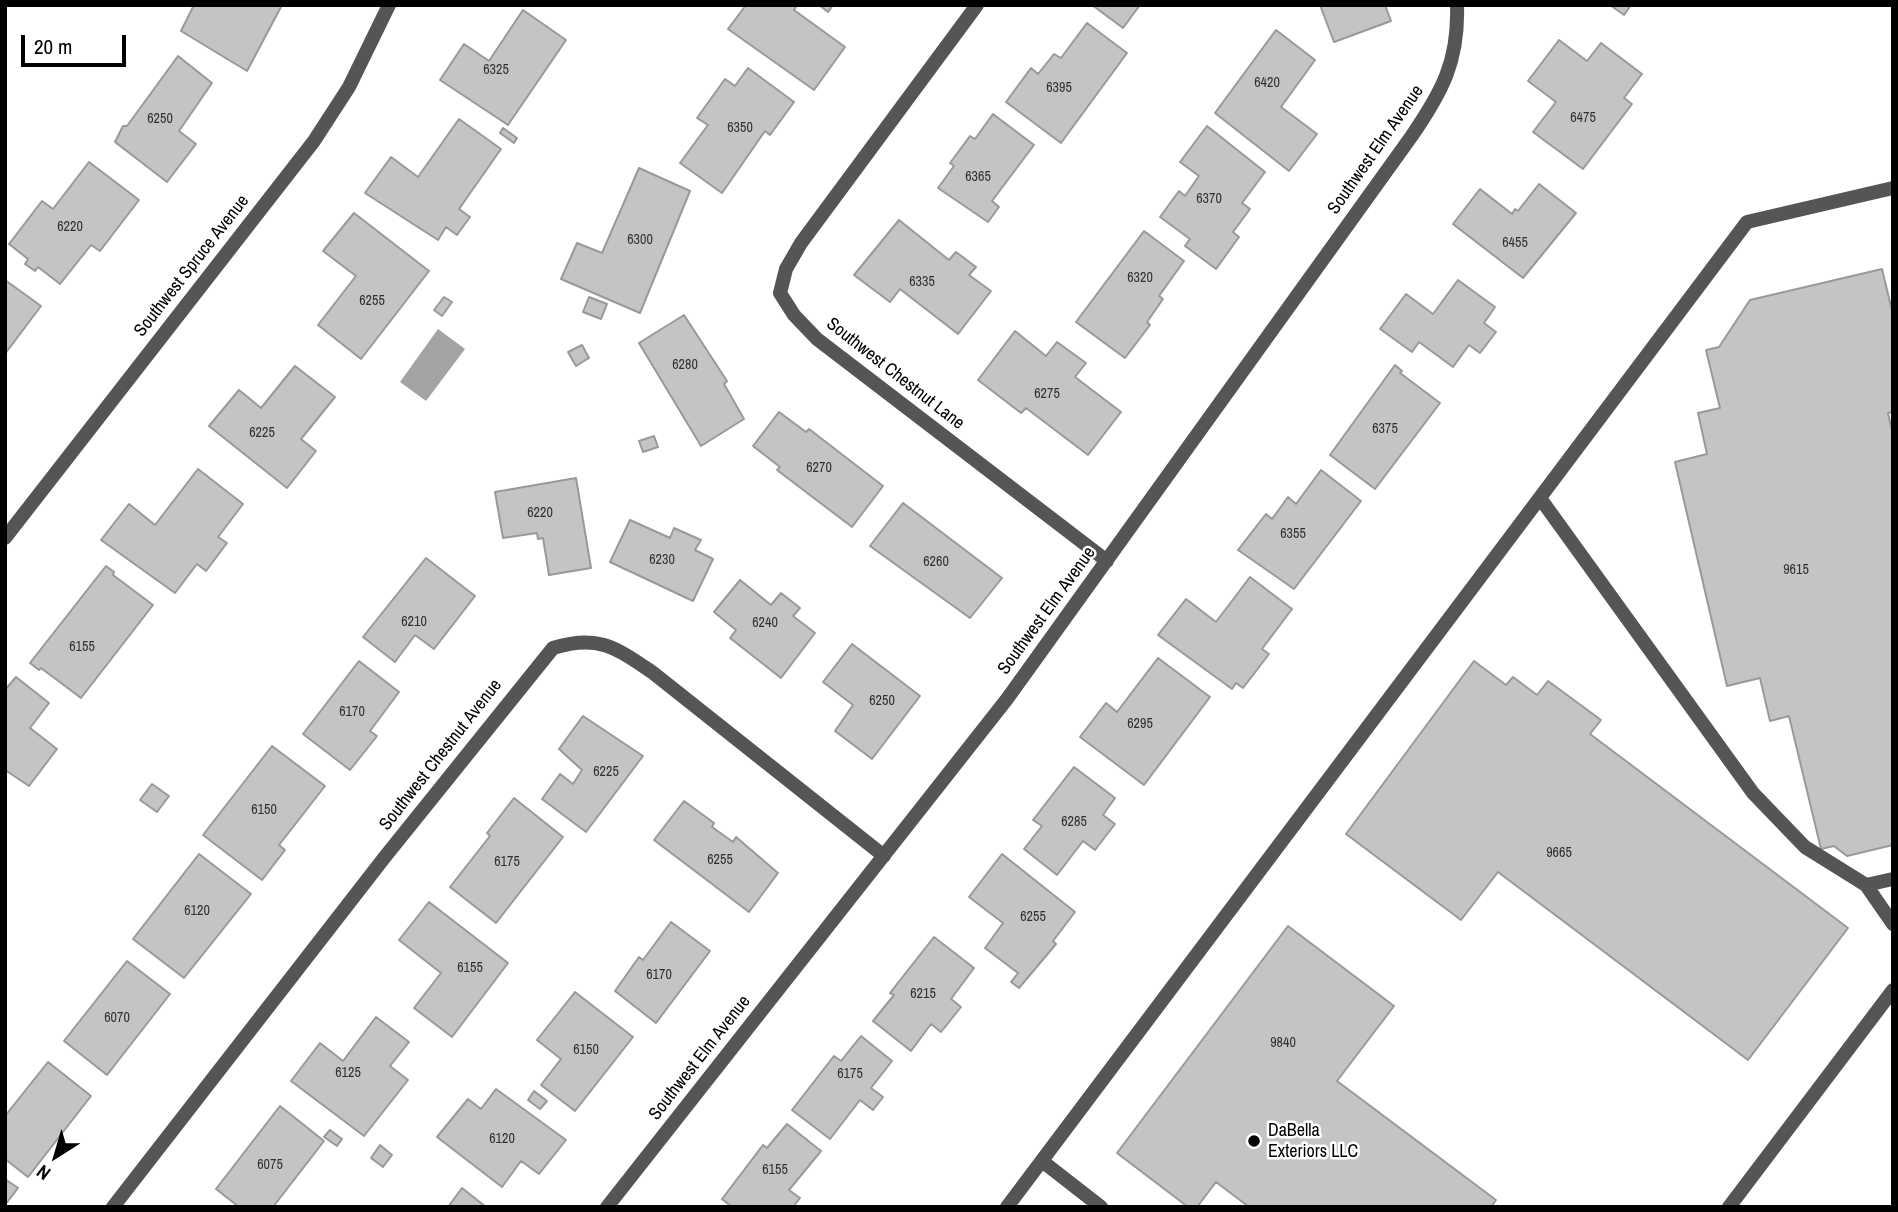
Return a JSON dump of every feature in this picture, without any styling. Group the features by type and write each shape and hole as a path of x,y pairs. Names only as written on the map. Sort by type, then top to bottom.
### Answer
{"street":[{"name":"Southwest Spruce Avenue","path":"5,538 314,141 349,88 389,5"},
{"name":"Southwest Chestnut Lane","path":"977,5 801,243 786,269 780,293 794,315 817,340 1107,561"},
{"name":"Southwest Elm Avenue","path":"607,1207 1007,699 1436,100 1452,65 1457,5"},
{"path":"1007,1207 1747,222 1893,188"},
{"path":"1540,498 1753,793 1805,847 1866,885 1893,924"},
{"name":"Southwest Chestnut Avenue","path":"113,1207 384,858 553,648 577,640 612,645 652,673 884,856"},
{"path":"1866,885 1893,879"},
{"path":"1729,1207 1893,990"},
{"path":"1042,1161 1101,1207"}],"shaded area":[{"path":"438,329 465,349 426,401 400,382"}],"building":[{"path":"194,5 282,5 247,71 181,31"},
{"path":"746,5 797,5 794,10 845,47 814,90 728,29"},
{"path":"819,5 833,5 828,12"},
{"path":"1092,5 1140,5 1123,28"},
{"path":"1320,5 1385,5 1391,21 1334,42"},
{"path":"1610,5 1631,5 1624,15"},
{"path":"523,10 566,40 508,125 440,80 464,44 489,61"},
{"path":"1087,23 1127,53 1061,143 1006,102 1031,68 1038,74 1054,54 1061,58"},
{"path":"1276,30 1315,60 1281,107 1317,134 1289,171 1215,113"},
{"path":"1559,40 1587,61 1601,43 1642,74 1624,98 1632,104 1583,169 1533,132 1556,102 1528,81"},
{"path":"178,56 212,83 179,131 196,144 167,182 115,142 123,126 127,126"},
{"path":"748,68 794,102 770,135 765,131 722,193 680,163 708,125 697,118 725,79 735,86"},
{"path":"993,114 1034,145 992,201 999,207 988,222 938,188 954,166 950,163 970,136 975,139"},
{"path":"459,119 501,149 459,209 470,217 457,235 446,227 438,240 365,193 391,157 418,177"},
{"path":"1207,126 1265,172 1242,203 1250,209 1233,232 1239,237 1216,269 1185,246 1190,239 1160,217 1179,191 1185,196 1199,176 1180,162"},
{"path":"503,128 517,138 514,143 500,133"},
{"path":"89,162 139,200 100,251 91,245 60,284 38,267 35,271 25,264 28,259 9,244 42,201 53,209"},
{"path":"639,168 690,191 640,313 561,279 577,243 602,253"},
{"path":"1539,184 1576,213 1523,278 1453,224 1480,189 1512,214 1515,209 1518,211"},
{"path":"354,213 429,271 361,359 318,325 356,276 323,251"},
{"path":"899,220 949,260 956,252 976,267 969,275 991,291 958,334 900,289 890,302 854,275"},
{"path":"1144,231 1184,261 1159,296 1163,299 1147,322 1150,325 1125,358 1076,322"},
{"path":"1882,269 1893,315 1893,412 1888,413 1893,435 1893,845 1847,856 1834,846 1821,849 1789,716 1770,721 1760,678 1727,686 1675,462 1707,454 1698,413 1720,408 1706,350 1719,347 1750,300"},
{"path":"5,280 41,306 5,354"},
{"path":"1458,280 1495,307 1484,323 1496,332 1480,353 1469,345 1453,367 1419,342 1412,352 1380,329 1406,294 1433,314"},
{"path":"444,297 452,302 442,316 434,310"},
{"path":"589,297 607,304 601,319 583,312"},
{"path":"684,315 727,381 724,384 744,419 701,446 639,343"},
{"path":"1015,331 1046,356 1057,342 1086,363 1075,377 1121,412 1088,455 1026,408 1021,413 978,380"},
{"path":"582,345 589,358 576,366 568,352"},
{"path":"1395,365 1402,371 1400,373 1440,403 1375,489 1330,455"},
{"path":"295,366 335,397 301,439 316,451 287,488 209,426 239,390 261,408"},
{"path":"779,412 806,432 809,429 883,486 852,527 777,470 780,467 753,446"},
{"path":"654,436 658,447 643,452 639,441"},
{"path":"198,469 243,504 218,537 227,543 206,571 197,564 175,593 101,540 129,504 155,525"},
{"path":"1321,470 1361,501 1294,589 1238,550 1266,514 1272,519 1288,497 1296,504"},
{"path":"576,478 591,568 549,575 543,538 538,539 537,533 503,538 495,492"},
{"path":"903,503 1002,578 970,618 870,546"},
{"path":"630,520 670,538 674,528 701,540 695,550 713,559 693,601 610,562"},
{"path":"426,558 475,596 434,649 415,635 395,662 363,637"},
{"path":"106,566 114,572 113,575 153,605 81,698 41,668 39,670 30,663"},
{"path":"1250,577 1292,609 1262,649 1269,654 1243,688 1236,683 1232,689 1158,635 1186,599 1216,622"},
{"path":"740,580 771,605 781,593 800,608 793,616 815,633 781,678 730,638 736,630 714,612"},
{"path":"852,644 920,696 872,759 835,731 853,705 823,682"},
{"path":"1158,658 1210,697 1144,785 1080,737 1106,703 1117,712"},
{"path":"359,661 399,692 370,731 377,736 350,770 303,734"},
{"path":"1474,661 1506,685 1513,677 1537,695 1548,681 1601,720 1590,734 1848,928 1748,1060 1498,872 1461,920 1346,834"},
{"path":"16,677 49,703 30,728 57,749 29,786 5,770 5,690"},
{"path":"583,716 643,756 586,832 542,799 560,774 573,784 582,770 559,749"},
{"path":"272,746 325,786 279,845 285,850 262,880 203,835"},
{"path":"1074,767 1115,798 1103,815 1115,824 1095,850 1083,841 1057,875 1024,849 1042,826 1033,820"},
{"path":"152,784 169,796 157,812 140,800"},
{"path":"514,798 563,837 496,923 450,887 490,836 487,833"},
{"path":"684,801 714,823 712,827 733,842 736,837 778,873 749,912 654,840"},
{"path":"199,854 251,894 184,978 133,939"},
{"path":"1002,854 1075,912 1053,941 1056,944 1019,988 1011,982 1018,973 985,948 1003,923 969,897"},
{"path":"429,902 508,963 452,1037 414,1008 441,973 399,940"},
{"path":"671,922 710,951 656,1023 615,991 639,957 643,960"},
{"path":"1288,926 1394,1006 1337,1081 1496,1200 1491,1207 1249,1207 1216,1182 1197,1207 1188,1207 1117,1153"},
{"path":"934,937 974,968 951,999 961,1007 941,1032 931,1024 911,1051 873,1021 894,995 890,993"},
{"path":"127,961 170,994 107,1075 64,1041"},
{"path":"575,992 633,1037 575,1111 541,1085 561,1059 537,1040"},
{"path":"376,1017 409,1042 390,1066 408,1080 364,1136 291,1081 320,1043 343,1061"},
{"path":"861,1036 892,1061 871,1088 883,1097 873,1110 860,1100 830,1139 792,1110 834,1056 841,1061"},
{"path":"48,1062 91,1096 28,1177 5,1159 5,1116"},
{"path":"496,1089 566,1140 539,1174 521,1161 502,1187 437,1137 468,1099 481,1109"},
{"path":"534,1091 547,1101 540,1109 528,1100"},
{"path":"280,1106 324,1141 273,1207 239,1207 216,1189"},
{"path":"787,1124 821,1151 789,1190 800,1198 793,1207 732,1207 722,1199 763,1145 767,1148"},
{"path":"330,1130 342,1139 337,1146 324,1137"},
{"path":"380,1145 392,1155 383,1167 371,1158"},
{"path":"5,1179 18,1188 5,1205"},
{"path":"462,1188 486,1207 448,1207"}],"place":[{"name":"DaBella Exteriors LLC","path":"1254,1141"}]}
